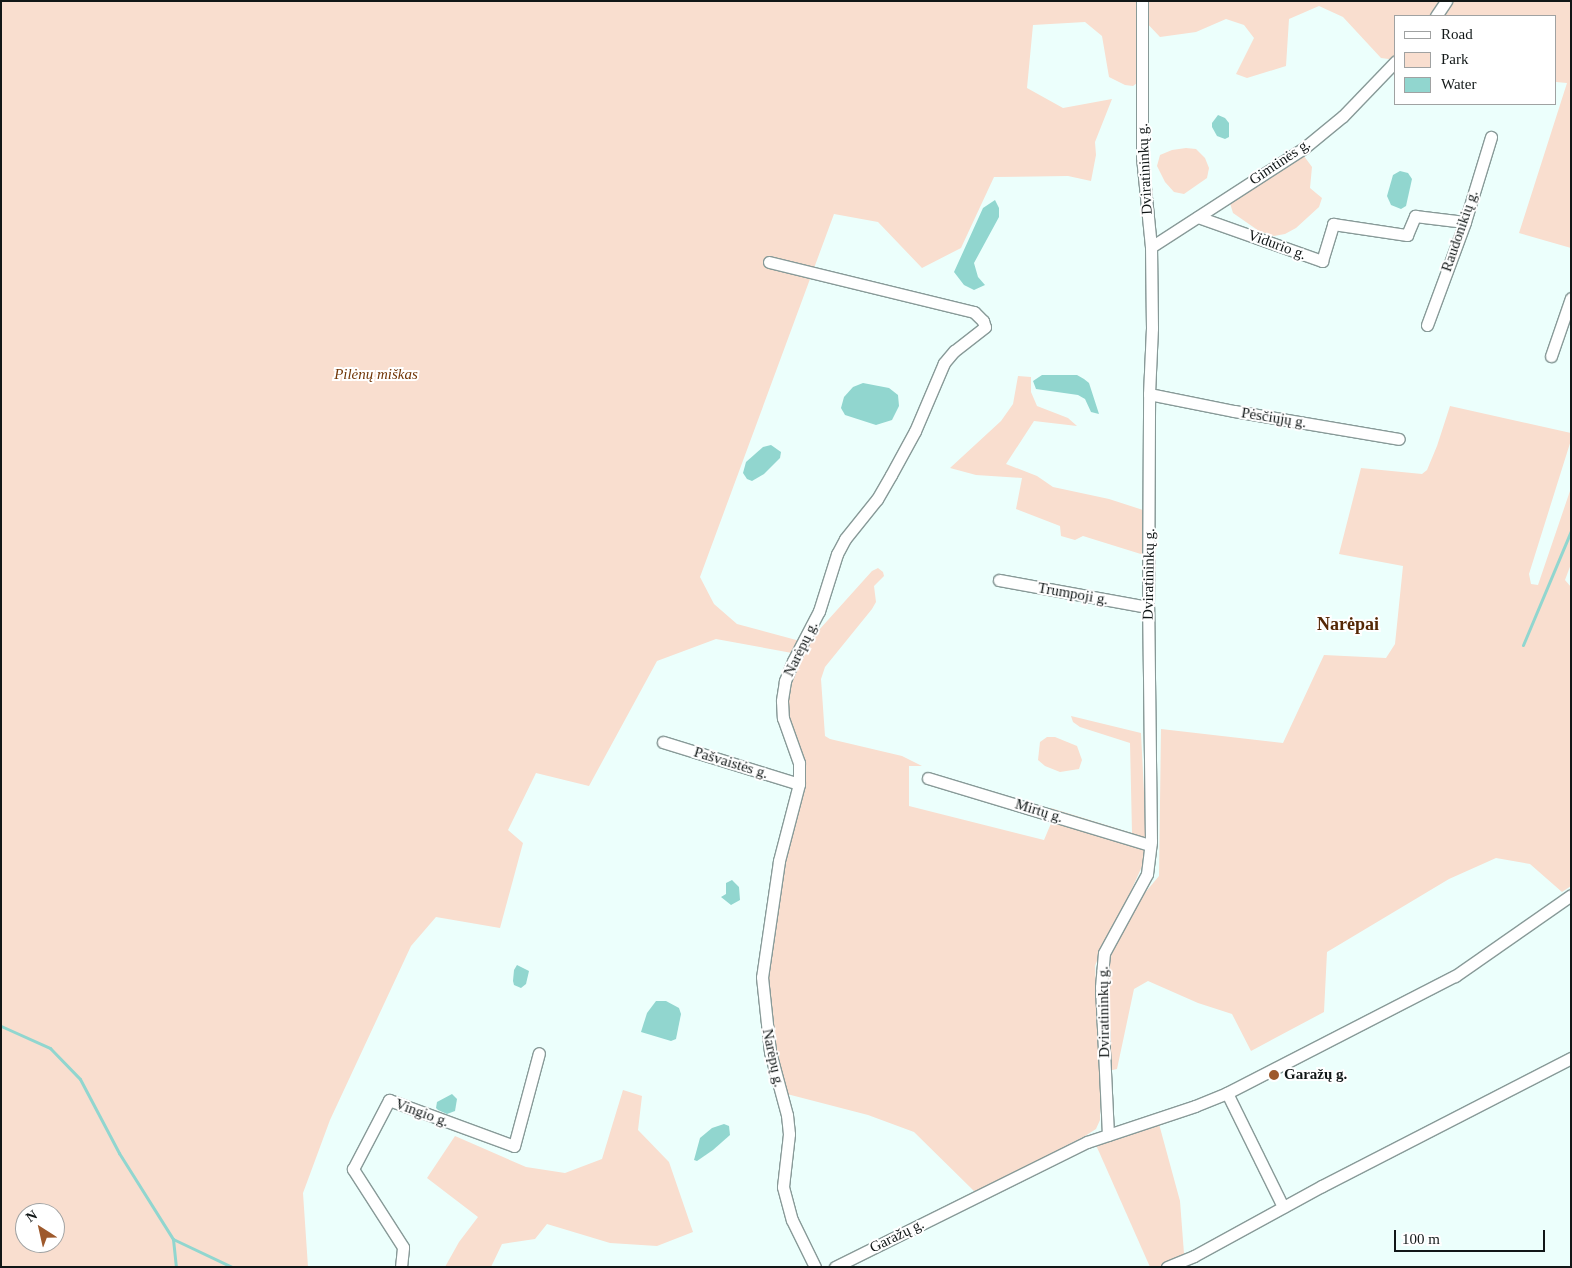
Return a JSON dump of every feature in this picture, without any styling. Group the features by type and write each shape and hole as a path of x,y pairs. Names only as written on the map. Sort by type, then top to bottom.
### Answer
{"street":[{"name":"Dviratininkų g.","path":"1108,1135 1101,987 1104,953 1147,874 1150,845 1148,607 1149,394 1152,328 1151,247 1142,157 1142,1"},
{"path":"1437,15 1446,1"},
{"name":"Gimtinės g.","path":"1151,247 1304,148 1343,116 1394,63"},
{"name":"Raudonikių g.","path":"1427,325 1465,222 1491,137"},
{"name":"Vidurio g.","path":"1198,217 1322,261 1333,224 1407,235 1414,216 1465,222"},
{"name":"Narėpų g.","path":"769,262 974,312 983,321 985,326 954,351 944,364 915,430 891,476 877,499 845,539 837,554 819,611 793,661 785,681 782,701 783,718 799,762 799,784 779,861 762,977 770,1052 788,1125 783,1188 792,1220 815,1267"},
{"path":"1551,356 1571,298"},
{"name":"Pėsčiųjų g.","path":"1149,394 1234,411 1399,439"},
{"name":"Trumpoji g.","path":"999,580 1148,607"},
{"name":"Pašvaistės g.","path":"663,742 799,784"},
{"name":"Mirtų g.","path":"928,778 1150,845"},
{"name":"Garažų g.","path":"835,1267 1088,1142 1195,1106 1227,1093 1455,976 1571,895"},
{"name":"Vingio g.","path":"401,1267 403,1247 353,1169 389,1100 514,1146 539,1053"},
{"path":"1167,1267 1195,1261 1283,1207 1571,1058"},
{"path":"1227,1093 1283,1207"}],"green space":[{"name":"Pilėnų miškas","path":"1,1 1137,1 1137,83 1133,86 1125,85 1109,77 1102,36 1085,22 1033,25 1027,88 1063,108 1112,99 1095,142 1096,155 1091,181 1068,176 994,177 961,248 922,268 878,222 834,214 700,577 714,604 737,624 800,641 792,653 716,639 657,661 589,786 536,773 508,830 523,843 500,928 436,917 411,946 330,1120 303,1193 308,1267 1,1267"},
{"path":"1142,1 1571,1 1571,248 1519,233 1567,83 1557,82 1557,15 1394,15 1394,60 1381,58 1343,17 1319,6 1289,19 1286,66 1247,78 1236,74 1254,38 1244,25 1226,19 1196,32 1160,37 1142,18"},
{"path":"1196,149 1205,158 1209,168 1207,178 1184,194 1174,192 1165,182 1157,166 1160,155 1172,150"},
{"path":"1304,156 1312,167 1310,188 1322,198 1319,207 1296,228 1285,234 1274,236 1259,231 1233,213 1229,200 1287,162"},
{"path":"1018,376 1031,377 1031,392 1037,406 1068,418 1077,426 1034,421 1006,464 1037,476 1053,487 1109,499 1143,510 1144,555 1083,536 1075,540 1061,536 1060,526 1016,509 1022,478 976,475 950,468 1001,421 1013,404"},
{"path":"1450,406 1571,433 1571,440 1529,574 1531,584 1538,585 1571,488 1571,564 1565,580 1571,587 1571,886 1562,892 1530,864 1496,858 1449,879 1327,952 1324,1012 1251,1051 1232,1014 1198,1003 1148,981 1134,989 1117,1069 1108,1071 1106,961 1133,907 1159,876 1161,729 1283,743 1324,655 1386,658 1395,644 1403,566 1339,554 1361,468 1422,474 1427,470 1437,446"},
{"path":"878,568 883,572 884,576 874,586 876,602 825,667 821,679 825,736 830,739 902,756 922,766 909,766 909,806 1044,840 1052,821 1051,808 1132,833 1130,743 1080,727 1073,722 1071,716 1141,733 1146,832 1144,862 1105,940 1095,966 1101,1074 1100,1120 1096,1129 1085,1136 975,1192 914,1132 868,1115 787,1094 773,1050 766,998 767,963 795,814 793,731 788,712 789,685 797,660 819,630 872,571"},
{"path":"1047,737 1055,737 1077,746 1082,760 1079,769 1060,772 1045,766 1038,760 1040,742"},
{"path":"623,1090 642,1096 638,1130 669,1162 693,1232 657,1246 610,1243 547,1224 535,1239 502,1244 491,1267 445,1267 459,1242 478,1217 427,1178 455,1136 526,1167 565,1173 602,1159"},
{"path":"1159,1124 1180,1201 1185,1267 1150,1267 1096,1145"}],"water":[{"path":"1218,115 1225,118 1229,123 1229,137 1225,139 1217,136 1212,127 1212,123"},
{"path":"1400,171 1408,173 1412,179 1406,206 1401,209 1391,205 1387,196 1393,175"},
{"path":"995,200 999,208 999,217 974,263 978,277 985,285 974,290 964,285 954,272 983,208"},
{"path":"1042,375 1077,375 1084,379 1089,383 1099,414 1091,412 1085,399 1078,395 1036,389 1033,381"},
{"path":"863,383 889,388 898,395 899,406 892,420 876,425 845,415 841,408 844,397 853,387"},
{"path":"771,445 781,452 780,458 764,474 752,481 747,479 743,473 746,462 763,447"},
{"path":"732,880 739,887 740,900 731,905 721,897 726,894 726,883"},
{"path":"517,965 529,971 526,984 521,988 514,985 513,981 514,970"},
{"path":"656,1001 666,1001 679,1008 681,1014 676,1039 671,1041 641,1032 647,1013"},
{"path":"452,1094 457,1099 455,1111 447,1114 436,1108 437,1102"},
{"path":"724,1124 729,1126 730,1135 713,1150 697,1161 694,1160 700,1138 712,1128"}],"waterway":[{"path":"1523,645 1571,531"},
{"path":"1,1026 50,1048 80,1079 119,1153 173,1239 176,1267"},
{"path":"173,1239 232,1267"}],"place":[{"name":"Garažų g.","path":"1274,1075"}],"district":[{"name":"Narėpai","path":"1348,624"}]}
